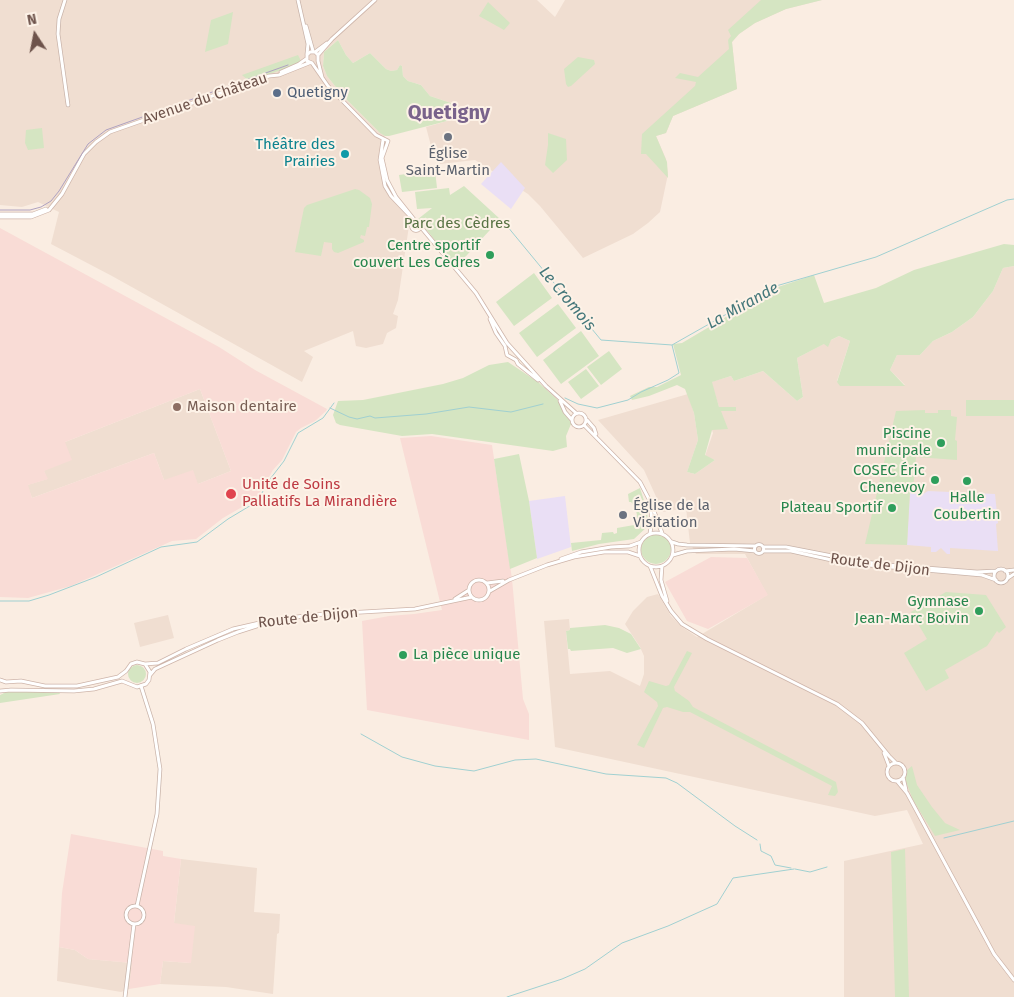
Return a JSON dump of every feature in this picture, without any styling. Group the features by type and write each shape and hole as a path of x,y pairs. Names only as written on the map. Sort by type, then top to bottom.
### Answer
{"main road":[{"path":"65,0 59,19 58,34 68,105"},
{"path":"271,76 296,66 306,58 308,44 298,0"},
{"path":"307,54 315,53 375,0"},
{"path":"302,19 322,77"},
{"path":"306,58 328,86 355,115 385,141"},
{"name":"Avenue du Château","path":"0,215 33,214 54,205 84,154 101,137 116,129 318,61"},
{"path":"385,141 382,158 383,169 389,187 419,228 425,231 473,289 487,312 496,333 507,347 576,414"},
{"path":"385,141 380,160 385,186 391,196 415,223"},
{"path":"415,223 413,229 419,228"},
{"path":"507,347 506,353 508,356 516,360 520,366 546,386"},
{"path":"555,395 574,424 578,427 584,425 587,420"},
{"path":"572,420 576,414 580,412 584,414 599,439"},
{"path":"584,425 640,482 662,533"},
{"path":"650,503 652,521 650,534"},
{"path":"490,591 487,583 483,580 476,580 471,584 469,590 472,597 482,599 490,591 508,580 546,565 581,552 630,546 641,542 650,534 662,533 669,537 672,542 673,555 662,566 650,566 640,556 641,542"},
{"name":"Route de Dijon","path":"672,542 688,545 786,547 888,565 996,571"},
{"path":"755,550 756,546"},
{"path":"763,546 763,551"},
{"name":"Route de Dijon","path":"673,555 687,551 734,549 755,550 759,553 763,551 791,551 845,563 982,575 996,580"},
{"path":"546,565 596,553 628,552 640,556"},
{"path":"650,566 662,596 682,624 696,633 837,704 862,723 882,748 904,769 903,777 907,793"},
{"path":"662,566 661,580 671,611"},
{"path":"1000,569 1014,572 1003,582 996,580 994,575 1000,569"},
{"path":"1005,571 1007,578"},
{"path":"487,583 508,580"},
{"name":"Route de Dijon","path":"450,602 469,590"},
{"name":"Route de Dijon","path":"145,664 158,663 186,649 233,630 268,620 415,609 472,597"},
{"path":"0,691 74,691 118,682 142,686 146,684 155,669 238,632 284,619"},
{"path":"0,680 6,682 21,681 45,686 77,686 118,677 134,663 145,664 149,669 150,676"},
{"path":"126,671 126,680 129,683"},
{"path":"137,906 157,814 160,769 153,724 142,686"},
{"path":"882,748 889,766 888,776 892,780 897,781 907,793 994,954 1014,980"},
{"path":"889,766 896,763"},
{"path":"897,781 903,777"},
{"path":"137,906 144,911 144,918 141,922 134,924 128,921 127,912 129,908 137,906"},
{"path":"125,997 134,924"}],"shaded area":[{"path":"0,0 537,0 555,17 565,0 822,0 786,9 755,23 739,34 732,42 737,89 673,116 666,133 656,136 666,159 668,174 660,212 633,234 583,258 528,194 475,160 440,164 431,146 426,127 451,120 454,104 430,96 421,85 408,81 403,76 402,66 400,65 397,70 391,71 386,69 370,53 353,63 338,40 324,52 323,66 327,76 343,96 385,136 378,162 383,184 390,198 410,219 398,300 393,314 398,316 396,328 387,333 383,344 366,348 356,346 353,331 304,351 313,357 302,382 51,244 59,212 38,202 22,207 0,205"},
{"path":"501,162 525,188 511,209 481,184"},
{"path":"0,228 219,347 255,370 327,409 315,421 296,432 282,460 273,470 256,499 223,518 196,539 172,541 71,586 28,598 0,597","holes":["200,389 231,471 198,484 193,470 164,480 154,453 32,498 28,485 48,479 44,471 72,460 65,442"]},
{"path":"1014,266 1014,997 844,997 844,861 923,844 907,810 875,816 555,747 544,621 569,619 570,630 566,631 570,674 610,671 640,686 644,674 644,656 625,624 633,611 647,597 658,594 671,616 682,627 697,637 767,595 745,554 696,554 690,543 686,508 663,512 644,470 598,420 688,394 694,413 698,440 687,472 695,474 715,460 705,456 713,433 712,430 721,411 735,411 736,407 719,407 711,382 731,376 734,381 763,371 797,401 803,397 797,358 839,336 850,341 837,381 905,385 890,370 897,355 920,355 933,341 952,332 973,317 993,291 1003,268"},
{"path":"200,389 231,471 198,484 164,480 154,453 32,498 27,485 47,479 44,471 65,442"},
{"path":"431,436 492,445 512,579 523,699 529,714 529,740 367,710 362,621 442,610 400,438"},
{"path":"910,491 923,494 928,491 995,494 998,551 950,548 950,554 947,554 941,548 936,552 931,552 931,547 907,545"},
{"path":"565,496 571,547 537,559 529,501"},
{"path":"711,557 747,558 768,595 708,629 687,621 665,582"},
{"path":"168,615 174,638 140,647 134,623"},
{"path":"71,834 163,851 163,856 181,859 174,923 195,926 191,963 163,961 160,984 129,989 132,963 88,959 75,950 59,947 62,893"},
{"path":"181,859 257,868 254,912 280,914 273,994 226,987 160,984 163,961 191,963 174,923"},
{"path":"59,947 75,950 88,959 133,963 129,989 121,992 57,981"}],"green space":[{"path":"761,0 822,0 786,9 755,23 739,34 732,42 737,89 673,116 666,133 656,136 667,162 668,178 646,154 641,154 642,134 695,86 696,82 675,78 680,73 698,77 729,49 728,40 731,36 728,30"},
{"path":"488,2 510,23 504,30 479,16"},
{"path":"233,12 228,44 205,52 211,20"},
{"path":"338,40 353,63 370,53 386,69 391,71 397,70 400,65 402,66 403,76 408,81 421,85 430,96 454,104 456,108 451,120 389,136 380,133 343,96 327,76 323,66 324,52"},
{"path":"298,55 301,61 293,66 249,81 242,75"},
{"path":"578,57 594,60 595,64 568,87 564,69"},
{"path":"42,128 44,148 28,150 25,143 26,130"},
{"path":"548,133 566,139 567,160 553,173 545,165"},
{"path":"435,170 437,188 402,192 399,175"},
{"name":"Parc des Cèdres","path":"464,186 500,219 456,267 418,219 432,208 417,209 415,192 449,188 450,195"},
{"path":"355,189 370,198 372,204 369,227 367,227 365,236 361,235 360,238 364,242 338,253 332,249 332,243 324,242 321,256 295,252 304,208 307,205"},
{"path":"1004,244 1014,245 1014,266 1003,268 993,291 973,317 952,332 933,341 920,355 897,355 890,370 905,386 840,386 837,382 850,341 839,336 831,340 828,347 824,344 797,358 803,397 797,401 763,371 734,381 731,376 712,382 719,407 736,407 736,411 721,411 728,429 712,430 705,455 715,460 695,474 687,472 698,440 694,413 685,389 677,385 649,396 632,400 630,396 649,387 657,387 681,375 673,344 682,343 775,288 814,275 824,303 876,288 914,270"},
{"path":"534,273 552,298 514,326 496,302"},
{"path":"558,304 576,328 537,357 519,333"},
{"path":"581,331 599,356 561,384 543,360"},
{"path":"609,351 622,369 601,385 587,367"},
{"path":"508,362 538,382 559,401 571,424 566,436 567,447 553,451 432,434 402,436 340,425 336,423 333,415 338,401 363,400 443,384 463,378 489,365"},
{"path":"586,369 599,386 581,399 568,382"},
{"path":"966,400 1014,400 1014,416 966,416"},
{"path":"925,410 925,413 938,413 938,410 951,410 951,416 957,417 955,440 957,441 957,460 916,457 913,490 910,491 907,545 865,544 896,411"},
{"path":"519,454 529,501 537,558 510,569 494,459"},
{"path":"640,488 647,510 648,526 634,539 599,544 572,551 571,543 601,540 602,533 613,532 614,534 617,533 617,528 634,525 637,515 635,506 629,502 628,494"},
{"path":"656,534 667,538 671,549 667,560 656,564 645,560 641,549 645,538"},
{"path":"946,592 986,595 1006,627 999,633 997,631 987,646 945,670 949,678 926,691 904,653 927,639 911,612"},
{"path":"605,625 619,628 631,634 641,649 627,653 613,648 571,651 568,649 566,631 570,630 570,628"},
{"path":"687,651 692,653 674,687 675,691 689,701 693,707 836,782 838,792 835,796 828,795 832,786 690,712 667,707 663,708 644,748 637,745 658,706 657,702 644,692 649,681 666,686 669,685"},
{"path":"133,665 141,665 146,670 144,681 133,683 128,678 128,670"},
{"path":"6,692 59,692 60,694 0,703 0,695"},
{"path":"912,766 917,785 932,807 945,823 960,830 935,836 913,800 905,779 906,771"},
{"path":"905,849 909,997 895,997 891,852"}],"waterway":[{"name":"La Mirande","path":"565,398 578,404 597,408 628,400 679,373 672,345 776,286 876,257 1007,200 1014,199"},
{"name":"Le Cromois","path":"507,226 601,340 672,345"},
{"path":"0,601 29,601 96,577 161,547 197,542 228,519 258,501 267,483 284,461 298,433 323,418 334,403"},
{"name":"La Mirande","path":"330,408 357,419 370,416 375,418 426,414 469,407 511,412 543,404"},
{"path":"361,734 402,757 435,766 474,771 515,760 536,759 606,774 666,778 677,783 757,840"},
{"path":"944,838 1014,821"},
{"path":"760,844 761,851 771,856 775,865 791,868"},
{"path":"795,869 810,872 827,867"},
{"path":"507,997 562,979 585,969 622,943 668,926 717,904 733,878 794,869"}],"tram line":[{"path":"0,210 30,210 41,207 51,201 88,144 106,130 288,65"}],"place":[{"name":"Quetigny","path":"277,93"},
{"name":"Église Saint-Martin","path":"448,137"},
{"name":"Théâtre des Prairies","path":"345,154"},
{"name":"Centre sportif couvert Les Cèdres","path":"490,255"},
{"name":"Maison dentaire","path":"177,407"},
{"name":"Piscine municipale","path":"941,443"},
{"name":"COSEC Éric Chenevoy","path":"935,480"},
{"name":"Halle Coubertin","path":"967,481"},
{"name":"Unité de Soins Palliatifs La Mirandière","path":"231,494"},
{"name":"Plateau Sportif","path":"892,508"},
{"name":"Église de la Visitation","path":"623,515"},
{"name":"Gymnase Jean-Marc Boivin","path":"979,611"},
{"name":"La pièce unique","path":"403,655"}],"district":[{"name":"Quetigny","path":"449,113"}]}
